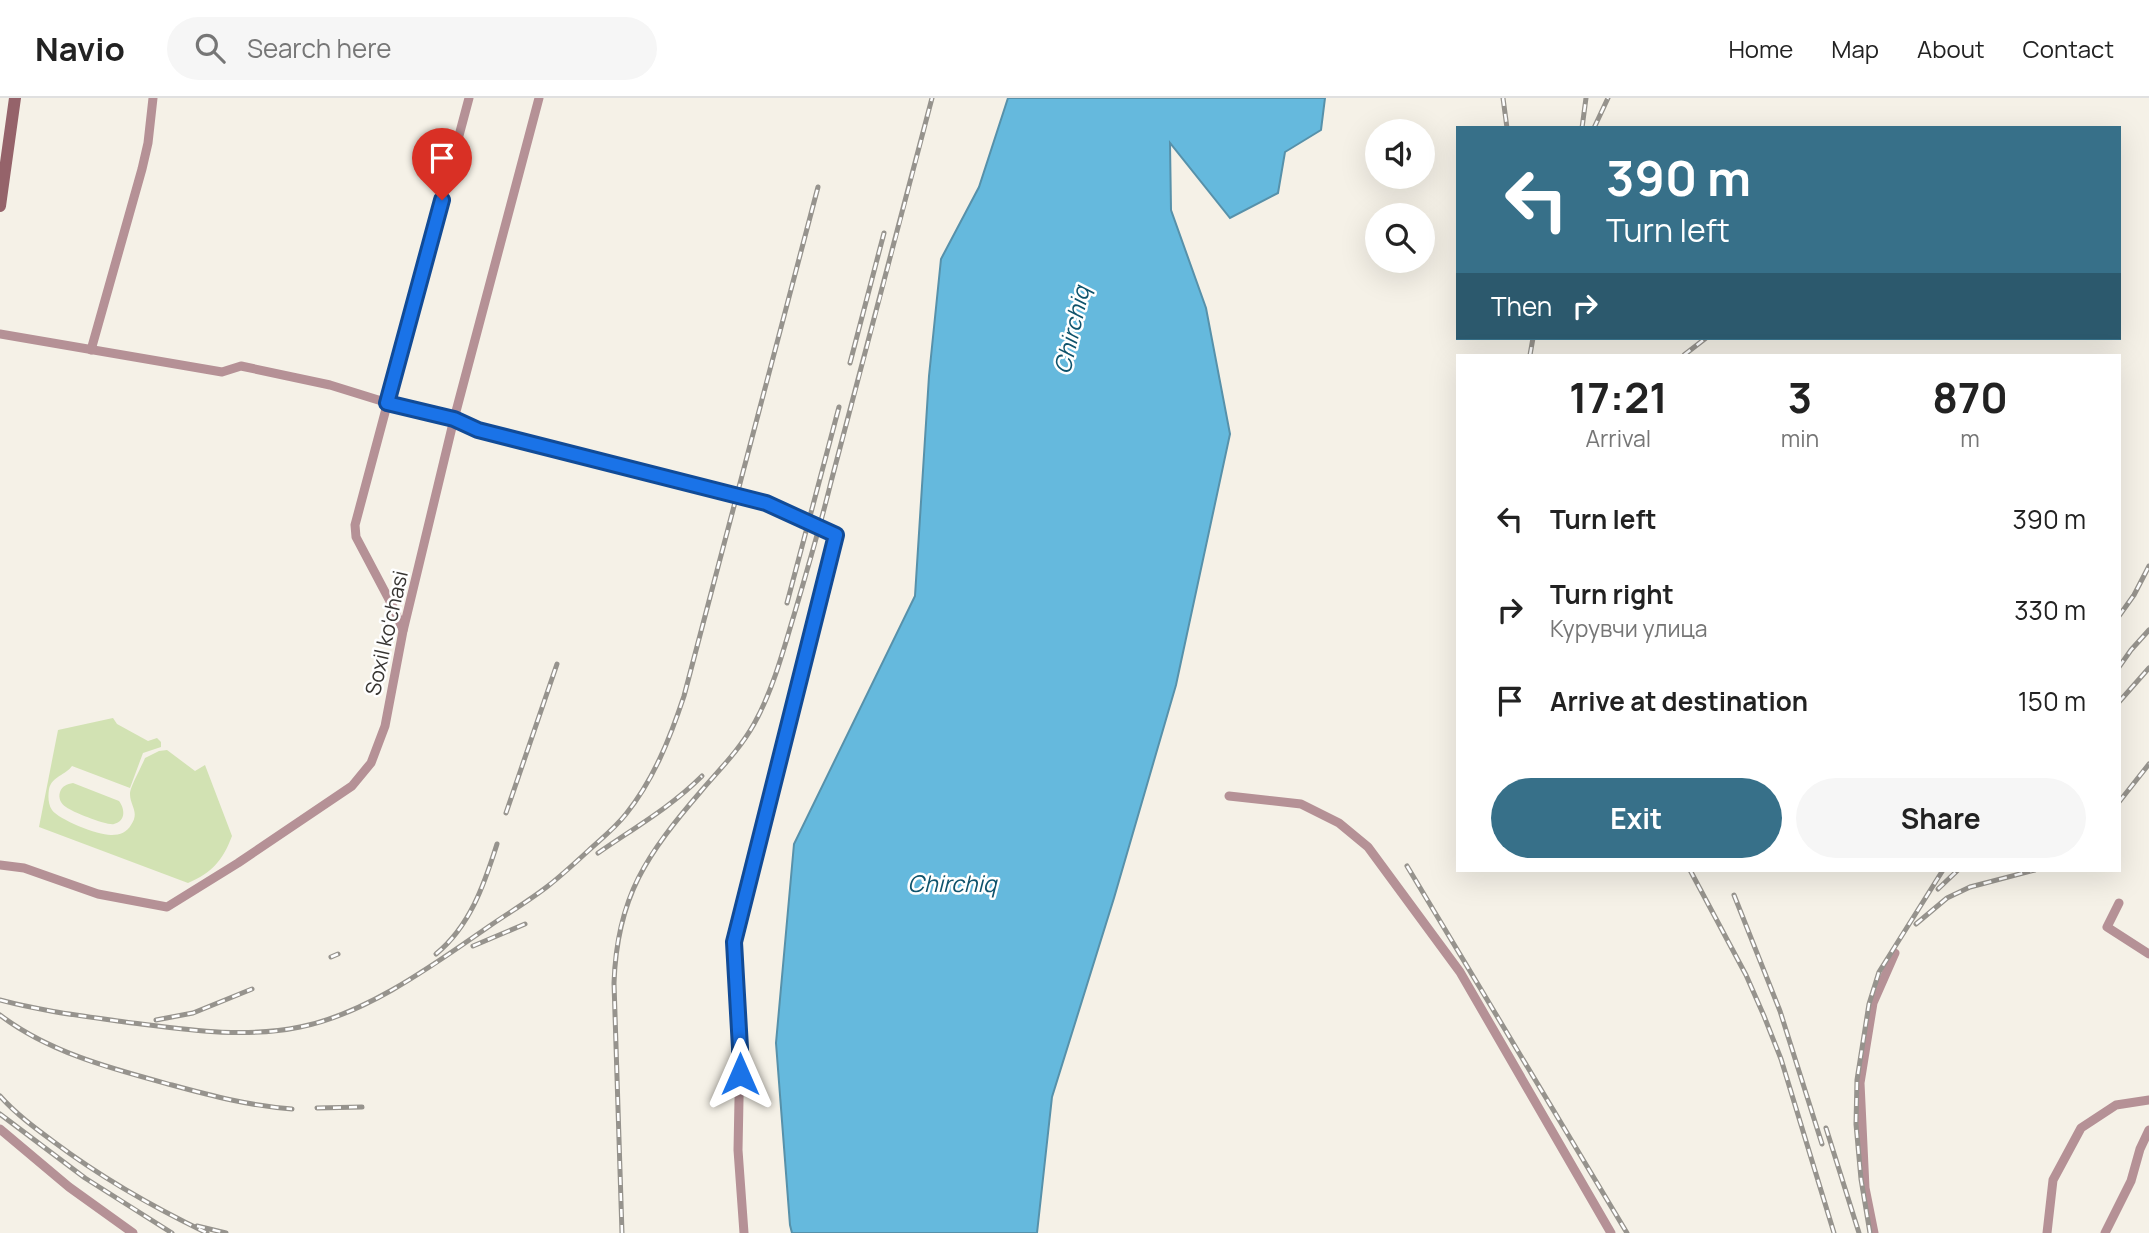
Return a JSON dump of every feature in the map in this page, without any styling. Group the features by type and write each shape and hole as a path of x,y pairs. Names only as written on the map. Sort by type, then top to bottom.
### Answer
{"street":[{"path":"0,206 15,98"},
{"path":"91,350 142,169 153,98"},
{"path":"403,631 356,537 355,525 469,98"},
{"name":"Soxil ko'chasi","path":"0,866 24,868 99,894 167,908 352,786 363,775 371,763 384,726 403,631 454,419 539,98"},
{"path":"0,334 222,372 241,366 330,385 387,403 454,419 478,430 766,503 836,535 734,942 740,1048 738,1150 744,1233"},
{"path":"1229,796 1301,804 1339,823 1368,847 1460,972 1611,1233"},
{"path":"2119,903 2107,927 2149,954"},
{"path":"1874,1233 1865,1188 1860,1083 1872,1003 1895,953"},
{"path":"2047,1233 2053,1180 2081,1128 2116,1105 2149,1100"},
{"path":"0,1129 69,1187 133,1233"},
{"path":"2105,1233 2131,1181 2140,1149 2149,1132"}],"green space":[{"path":"113,718 117,724 148,741 157,738 161,747 143,753 130,788 72,766 56,778 49,789 51,808 71,823 106,835 120,834 127,830 134,820 131,791 145,758 167,750 195,771 205,765 232,836 216,865 204,875 188,883 39,827 58,730"},
{"path":"73,783 119,801 123,811 121,820 114,824 105,823 64,806 60,792 62,788"}],"water":[{"name":"Chirchiq","path":"1008,98 1325,98 1321,130 1285,152 1278,193 1230,218 1170,143 1171,210 1206,308 1230,434 1176,685 1052,1097 1037,1233 792,1233 776,1043 794,844 915,596 929,376 941,259 979,187"}],"railway":[{"path":"622,1233 614,983 621,925 638,878 651,856 665,835 742,742 761,711 772,684 818,532 932,98"},
{"path":"1503,98 1507,126"},
{"path":"1582,126 1586,98"},
{"path":"1595,126 1608,98"},
{"path":"0,1000 78,1015 212,1032 278,1031 300,1027 350,1011 400,985 548,886 613,829 636,801 653,772 684,696 818,187"},
{"path":"850,363 884,233"},
{"path":"1530,354 1533,340"},
{"path":"1685,354 1703,340"},
{"path":"787,603 839,407"},
{"path":"2121,613 2149,566"},
{"path":"2121,664 2149,630"},
{"path":"506,813 557,664"},
{"path":"2121,700 2149,668"},
{"path":"2121,799 2149,764"},
{"path":"598,853 665,807 702,776"},
{"path":"436,954 467,918 497,844"},
{"path":"1407,866 1627,1233"},
{"path":"1691,872 1746,975 1764,1016 1781,1059 1834,1233"},
{"path":"1870,1233 1856,1124 1857,1080 1869,1004 1879,972 1942,872"},
{"path":"1938,889 1956,872"},
{"path":"1916,924 1947,898 1970,887 2027,872"},
{"path":"1734,895 1780,1011 1822,1144"},
{"path":"473,946 525,924"},
{"path":"331,957 338,954"},
{"path":"156,1020 193,1013 252,989"},
{"path":"0,1015 40,1040 105,1066 217,1097 292,1109"},
{"path":"0,1096 33,1126 109,1180 207,1233"},
{"path":"317,1108 362,1107"},
{"path":"0,1114 85,1178 172,1233"},
{"path":"1826,1128 1859,1233"},
{"path":"197,1226 226,1233"}],"route":[{"path":"442,200 387,403 454,419 478,430 766,503 836,535 734,942 740,1074"}]}
